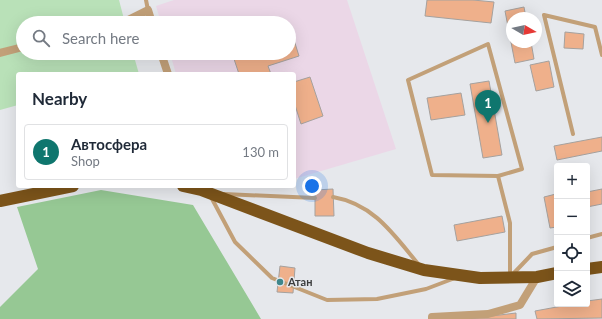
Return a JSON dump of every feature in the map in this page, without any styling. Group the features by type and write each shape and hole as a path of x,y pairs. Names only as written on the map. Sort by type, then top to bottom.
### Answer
{"highway":[{"path":"0,201 63,188"},
{"path":"190,188 368,253 424,270 480,278 537,277 554,274"},
{"path":"590,268 602,266"}],"street":[{"path":"136,16 148,10 150,16"},
{"path":"0,53 16,49"},
{"path":"164,60 167,72"},
{"path":"432,319 432,317 488,314 520,305 537,277"}],"lane":[{"path":"146,0 148,10"},
{"path":"573,134 544,16 595,27 602,55"},
{"path":"488,44 522,169 498,176 432,175 408,80 488,44"},
{"path":"498,176 510,223 510,277"},
{"path":"209,194 315,198"},
{"path":"209,194 235,242 272,278 327,300 377,299 426,289 461,276"},
{"path":"333,197 347,199 378,217 424,270"},
{"path":"590,237 602,234"},
{"path":"510,277 532,254 554,248"}],"shaded area":[{"path":"174,0 347,0 396,149 296,178 296,72 175,72 172,60 296,60 296,16 159,16 156,6"}],"green space":[{"path":"0,0 119,0 123,16 16,16 16,60 135,60 138,72 16,72 16,106 0,110"},
{"path":"101,190 193,205 261,319 0,319 0,307 38,269 17,207"}],"building":[{"path":"427,0 473,0 494,2 491,23 425,16"},
{"path":"524,7 525,12 506,12 506,16 505,11"},
{"path":"565,32 584,34 583,49 564,48"},
{"path":"296,46 299,56 296,57"},
{"path":"512,48 532,48 534,59 515,63"},
{"path":"234,60 287,60 268,66 270,72 238,72"},
{"path":"549,61 554,87 536,91 530,65"},
{"path":"310,77 323,116 301,124 296,108 296,81"},
{"path":"489,81 502,155 483,158 470,84"},
{"path":"461,93 465,115 431,120 427,98"},
{"path":"602,137 602,151 557,160 554,146"},
{"path":"333,189 334,216 315,216 315,190"},
{"path":"602,189 602,204 590,206 590,191"},
{"path":"554,194 554,227 550,228 544,197"},
{"path":"502,216 505,232 457,241 454,225"},
{"path":"280,266 295,268 293,293 277,292"},
{"path":"602,299 602,318 537,319 535,311 557,307 590,307 590,301"},
{"path":"516,313 516,319 467,319"}],"place":[{"name":"Автосфера","path":"488,123"},
{"name":"Атан","path":"280,282"}]}
